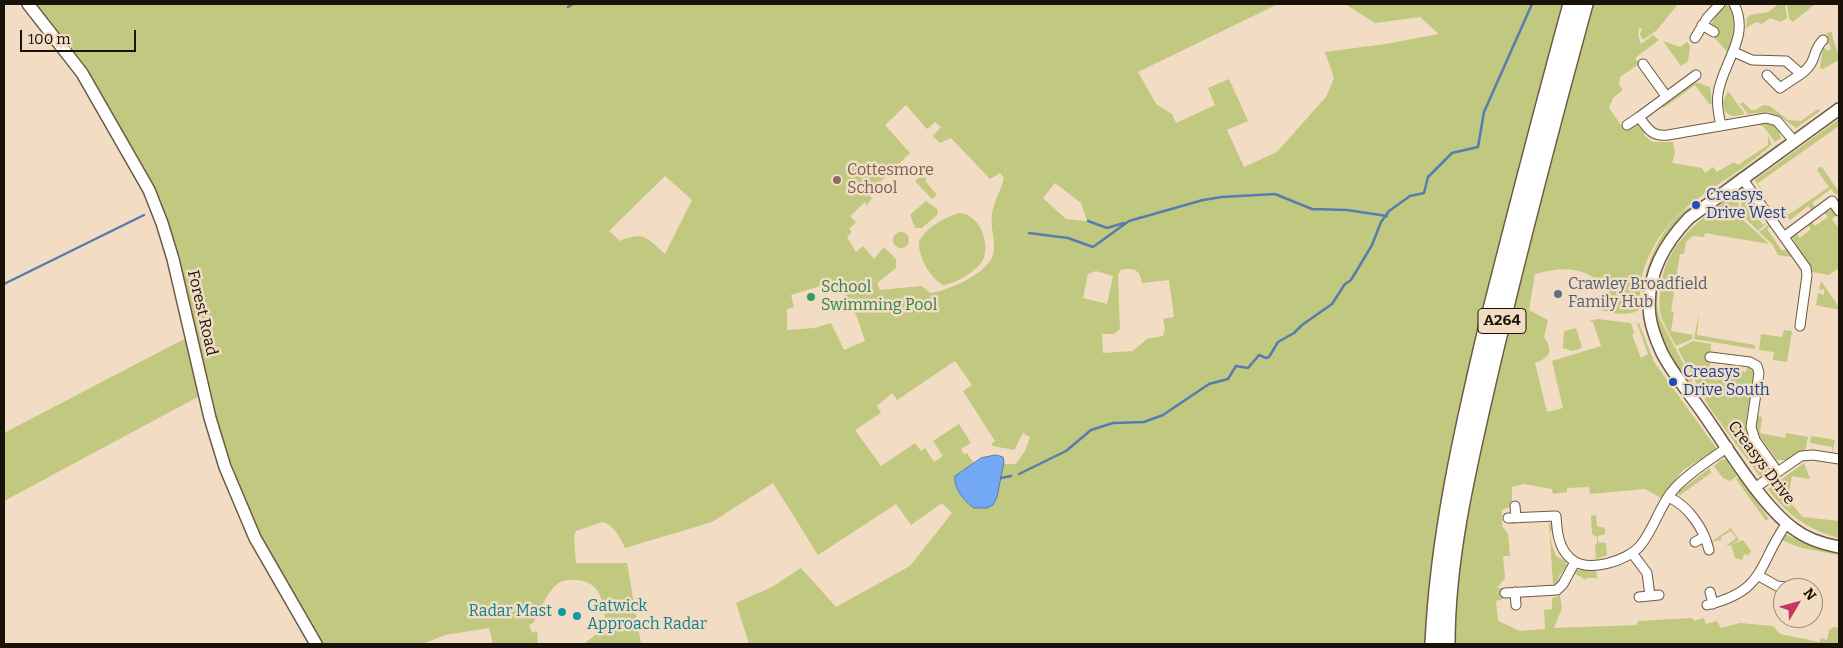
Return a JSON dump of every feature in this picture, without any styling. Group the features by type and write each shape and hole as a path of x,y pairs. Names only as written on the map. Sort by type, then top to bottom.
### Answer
{"highway":[{"name":"A264","path":"1432,644 1439,561 1458,451 1503,261 1571,4"},
{"name":"A264","path":"1447,644 1448,607 1456,539 1473,447 1503,320 1585,4"}],"street":[{"name":"Forest Road","path":"28,4 82,73 149,190 162,223 172,259 204,397 220,454 255,538 316,644"},
{"path":"1695,38 1702,25 1720,4"},
{"path":"1721,126 1718,96 1734,52 1740,25 1734,4"},
{"path":"1702,25 1714,32"},
{"path":"1767,74 1780,88 1801,74 1813,63 1817,48 1824,40"},
{"path":"1734,52 1752,60 1786,61 1801,74"},
{"path":"1643,64 1666,96"},
{"path":"1627,125 1696,75"},
{"name":"Creasys Drive","path":"1839,108 1694,213 1672,237 1656,266 1649,298 1652,327 1662,354 1769,505 1786,523 1815,541 1839,547"},
{"path":"1639,116 1650,132 1658,136 1761,118 1770,119 1782,126 1794,141"},
{"path":"1742,178 1807,271 1800,326"},
{"path":"1784,236 1832,202 1839,211"},
{"path":"1710,356 1750,362 1757,366 1759,373 1750,427 1755,440 1777,471"},
{"path":"1556,506 1560,543 1567,554 1575,562 1608,563 1632,553 1644,541 1668,497 1679,484 1728,447"},
{"path":"1756,487 1796,458 1806,455 1839,459"},
{"path":"1668,497 1682,505 1704,536 1708,550"},
{"path":"1515,506 1512,518 1556,516"},
{"path":"1710,592 1710,604 1737,595 1748,588 1759,576 1773,542 1786,523"},
{"path":"1695,542 1704,536"},
{"path":"1632,553 1647,573 1654,596 1640,597"},
{"path":"1505,593 1556,590 1563,584 1575,562"},
{"path":"1759,576 1773,584"},
{"path":"1516,592 1516,605"}],"green space":[{"path":"28,4 1278,4 1138,72 1156,104 1172,114 1176,123 1215,105 1208,88 1229,79 1248,121 1227,130 1244,167 1277,152 1326,97 1334,78 1325,52 1439,34 1420,17 1375,23 1345,4 1566,4 1428,644 749,644 736,603 772,587 801,568 836,607 910,566 952,513 942,503 911,525 896,504 818,555 773,483 712,522 625,548 616,532 606,523 602,522 576,531 574,536 576,563 627,563 641,644 584,644 606,626 604,610 596,589 585,581 570,580 562,581 551,590 533,623 529,625 532,633 537,631 538,644 493,644 489,628 445,635 422,644 321,644 281,575 246,502 207,392 4,501 4,433 190,336 162,223 99,100","holes":["906,105 927,129 935,122 941,127 933,136 940,143 951,138 990,179 1000,173 1004,178 993,210 994,250 992,258 978,273 947,289 930,293 922,286 880,290 877,283 896,268 896,259 884,247 874,259 863,246 856,252 847,237 852,232 849,229 856,222 850,216 865,202 867,205 872,198 868,194 910,153 885,125","665,176 692,200 665,254 649,240 640,236 620,241 609,231","1055,183 1081,203 1087,221 1066,219 1043,198","1129,269 1137,272 1142,283 1169,280 1174,317 1163,319 1165,328 1163,336 1147,339 1133,351 1103,353 1102,334 1114,334 1120,329 1118,275 1121,270","1096,271 1113,276 1107,304 1083,298 1088,274","827,284 829,288 838,285 855,312 865,341 844,350 831,323 815,328 787,330 787,309 794,307 791,295","955,361 972,385 963,391 995,441 991,444 1014,450 1023,433 1030,437 1025,451 1016,464 1003,464 997,497 984,509 972,506 964,498 974,463 967,453 964,454 961,449 971,443 959,424 933,441 943,456 934,462 925,448 921,451 915,443 881,466 855,430 881,413 877,406 892,393 897,400"]},
{"path":"1590,4 1678,4 1657,30 1643,40 1640,34 1642,28 1639,28 1638,35 1641,44 1653,35 1659,40 1635,58 1639,64 1620,77 1619,84 1623,90 1613,98 1609,108 1625,131 1637,124 1645,132 1644,135 1652,142 1673,142 1675,153 1672,163 1702,168 1705,173 1713,167 1717,172 1734,162 1738,165 1768,145 1768,136 1772,144 1753,160 1697,199 1664,230 1652,251 1642,276 1639,310 1624,314 1598,309 1611,288 1583,272 1566,269 1535,274 1529,310 1548,320 1544,337 1550,350 1544,359 1535,363 1547,412 1563,408 1552,361 1601,346 1593,322 1589,321 1597,319 1631,323 1634,333 1632,335 1641,358 1648,354 1637,323 1639,323 1654,362 1717,449 1683,470 1661,498 1645,489 1590,494 1589,487 1567,488 1567,492 1553,494 1552,489 1524,484 1512,487 1510,507 1502,510 1502,526 1508,534 1510,556 1503,556 1505,578 1497,588 1503,588 1503,599 1496,601 1498,621 1520,631 1545,629 1544,610 1552,609 1552,598 1560,596 1562,608 1554,628 1637,625 1638,621 1692,618 1694,621 1704,618 1706,624 1717,621 1721,628 1740,623 1773,626 1780,634 1820,642 1821,638 1827,640 1829,630 1834,627 1839,628 1839,644 1453,644 1462,538 1493,383"},
{"path":"1779,4 1785,4 1787,18 1781,22 1770,18 1762,24 1756,22 1746,28 1747,18 1750,15 1768,12"},
{"path":"1787,4 1815,4 1793,22 1789,18"},
{"path":"1727,5 1734,11 1735,26 1729,54 1713,36 1711,24 1721,7"},
{"path":"1832,32 1839,60 1823,69 1820,68 1823,47 1828,51 1831,49 1829,44 1824,45 1828,38 1826,33"},
{"path":"1663,41 1680,47 1687,42 1690,46 1688,61 1681,66"},
{"path":"1695,82 1710,87 1712,103 1710,105 1695,85 1665,107 1658,108 1683,92 1685,87"},
{"path":"1728,91 1744,113 1743,115 1732,116 1725,112 1723,102"},
{"path":"1743,102 1751,110 1756,110 1763,105 1770,106 1788,120 1801,121 1818,109 1820,111 1796,128 1779,116 1768,112 1748,114 1740,104"},
{"path":"1839,119 1839,126 1758,183 1769,202 1755,180"},
{"path":"1762,122 1777,126 1781,138 1775,142 1763,126 1756,124"},
{"path":"1781,142 1779,146 1730,182 1726,181"},
{"path":"1822,167 1839,192 1836,195 1831,189 1812,203 1816,208 1812,211 1808,206 1790,220 1776,201 1788,215 1829,187 1817,170"},
{"path":"922,175 927,179 925,181 937,195 932,199 915,181"},
{"path":"1740,189 1699,217 1680,237 1662,272 1657,297 1661,321 1704,403 1729,438 1727,439 1690,389 1674,363 1662,338 1656,311 1656,284 1666,256 1686,227 1704,212"},
{"path":"1742,189 1746,190 1753,198 1748,203 1763,225 1769,221 1758,231 1741,214"},
{"path":"1740,190 1738,210 1740,217 1769,244 1705,233 1704,237 1693,236 1686,242 1684,254 1680,254 1671,311 1674,312 1671,331 1693,335 1692,339 1676,346 1660,311 1661,284 1665,268 1680,241 1690,230"},
{"path":"926,201 937,209 938,214 922,228 915,228 910,215"},
{"path":"1690,207 1692,209 1685,215 1644,310 1644,283 1654,252 1670,225 1679,214"},
{"path":"1832,210 1837,215 1832,219 1839,229 1839,268 1829,275 1812,272 1792,237 1796,233 1800,238 1811,229 1808,225 1812,222 1815,226 1828,217 1824,212"},
{"path":"960,213 973,218 982,230 985,253 983,260 971,272 943,285 929,272 920,254 919,242 926,232 936,224"},
{"path":"1770,224 1772,225 1767,229 1782,251 1788,247 1795,260 1792,257 1778,255 1772,244 1759,232"},
{"path":"898,232 904,232 909,237 907,246 898,248 893,243 893,237"},
{"path":"1821,281 1839,307 1839,310 1816,305 1818,293 1824,295 1824,289 1819,290"},
{"path":"1699,313 1697,335 1755,345 1755,349 1694,339"},
{"path":"1576,328 1582,348 1572,351 1563,348 1564,331"},
{"path":"1784,330 1792,331 1787,362 1773,360 1774,352 1759,350 1761,334 1782,337"},
{"path":"1693,341 1711,344 1710,367 1727,369 1728,362 1734,363 1733,370 1746,372 1748,365 1753,368 1755,373 1747,415 1748,429 1769,467 1762,477 1760,477 1709,407 1678,349"},
{"path":"1755,416 1762,417 1760,433 1785,438 1786,433 1808,437 1805,451 1786,460 1777,460 1756,431"},
{"path":"1811,436 1835,440 1832,454 1832,447 1810,443"},
{"path":"1722,459 1726,460 1737,476 1730,481 1723,478 1714,466"},
{"path":"1804,463 1810,479 1792,476 1788,500 1803,517 1839,521 1839,538 1808,526 1799,520 1782,506 1768,489"},
{"path":"1710,468 1711,473 1679,496 1679,491"},
{"path":"1739,477 1769,519 1766,521 1736,479"},
{"path":"1596,515 1597,526 1605,528 1605,534 1598,536 1598,542 1606,543 1607,555 1596,559 1595,546 1597,537 1592,534 1591,516"},
{"path":"1549,522 1553,527 1550,534 1556,556 1565,561 1567,566 1559,576 1558,582 1553,585"},
{"path":"1731,528 1739,540 1726,546 1736,538 1731,531 1721,537 1721,540 1711,542"},
{"path":"1785,534 1806,544 1839,555 1802,548 1781,540"},
{"path":"1743,540 1751,551 1749,555 1744,554 1742,560 1735,558 1731,545"},
{"path":"1578,570 1596,570 1597,578 1586,578 1586,580 1574,573"}],"water":[{"path":"996,455 1003,457 1004,462 997,497 993,505 987,508 974,508 960,494 955,476 981,458"}],"waterway":[{"path":"568,7 573,4"},
{"path":"1019,474 1066,451 1091,430 1113,423 1144,422 1163,415 1209,384 1228,379 1236,366 1248,368 1259,355 1266,358 1269,357 1278,342 1294,333 1302,325 1332,304 1345,284 1351,280 1372,245 1381,222 1389,211 1410,196 1424,193 1428,177 1452,153 1478,147 1484,112 1532,4"},
{"path":"1029,233 1068,238 1093,247 1129,221 1203,200 1275,194 1312,209 1347,210 1387,216"},
{"path":"4,284 144,215"},
{"path":"1088,221 1107,228 1124,223"},
{"path":"1001,478 1011,476"}],"place":[{"name":"Cottesmore School","path":"837,180"},
{"name":"Creasys Drive West","path":"1696,205"},
{"name":"Crawley Broadfield Family Hub","path":"1558,294"},
{"name":"School Swimming Pool","path":"811,297"},
{"name":"Creasys Drive South","path":"1673,382"},
{"name":"Radar Mast","path":"562,612"},
{"name":"Gatwick Approach Radar","path":"577,616"}]}
